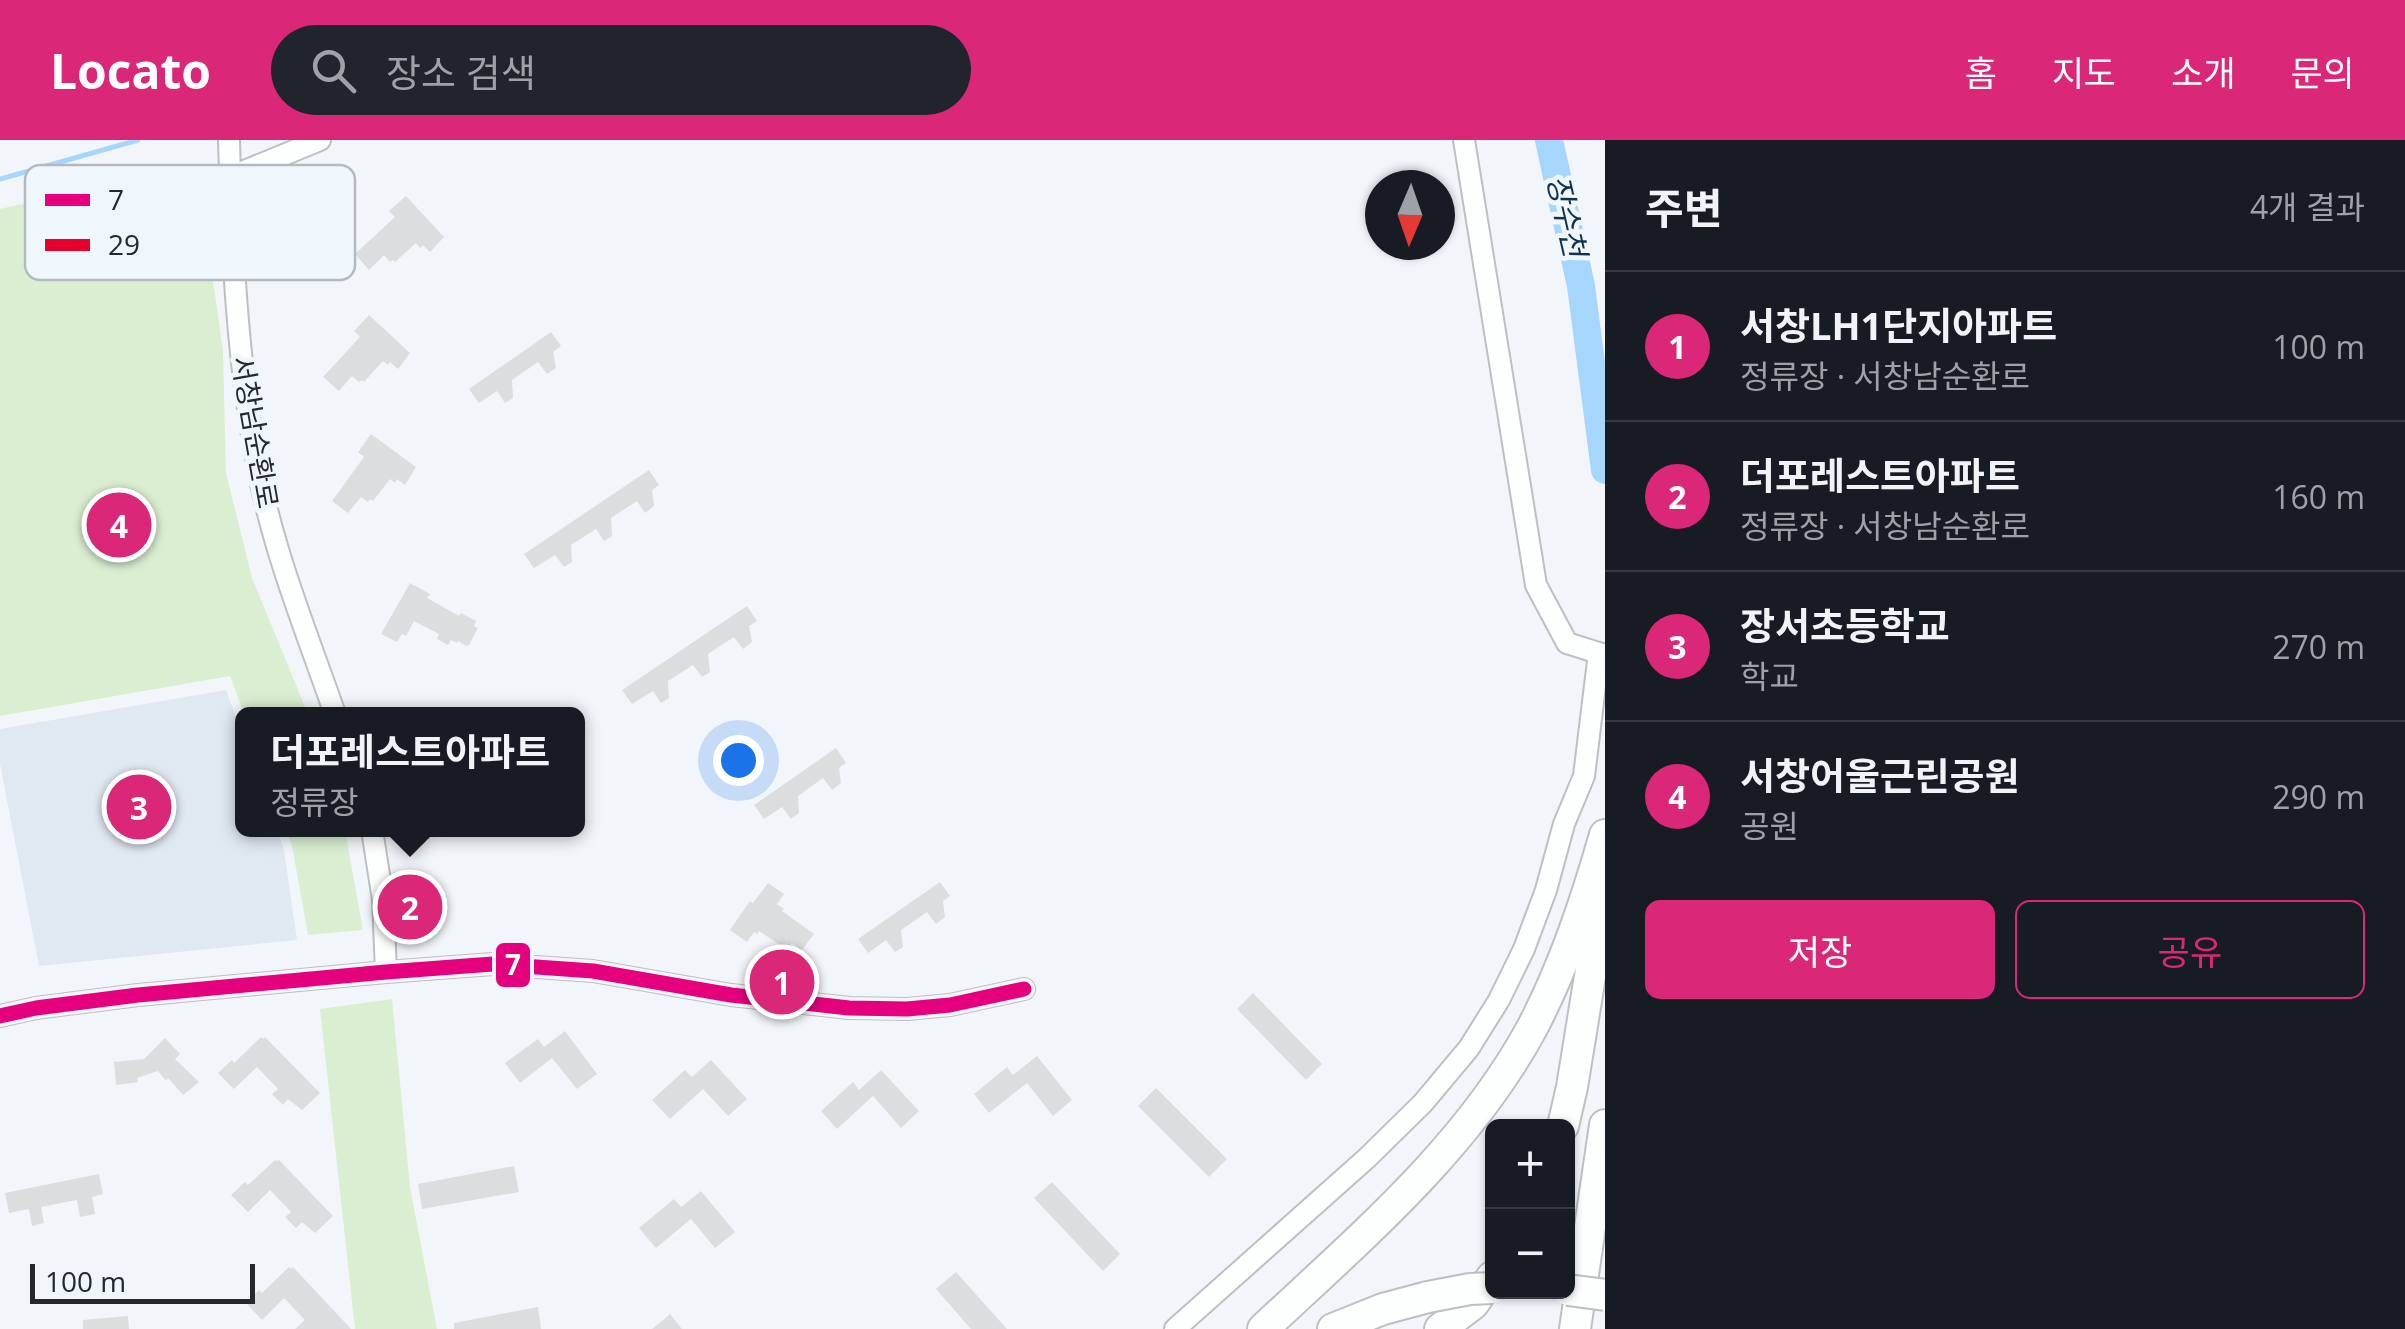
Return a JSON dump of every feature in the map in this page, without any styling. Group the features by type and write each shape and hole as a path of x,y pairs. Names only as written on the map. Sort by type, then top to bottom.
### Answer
{"highway":[{"path":"1263,1329 1438,1160 1488,1097 1531,1030 1559,971 1605,835"},
{"path":"1565,1119 1605,882"},
{"path":"1575,1329 1605,1125"},
{"path":"1440,1329 1472,1304 1485,1286"},
{"path":"1333,1329 1428,1296 1485,1288"},
{"path":"1575,1291 1605,1295"}],"street":[{"name":"서창남순환로","path":"229,140 230,165"},
{"path":"258,165 320,140"},
{"path":"1175,1329 1367,1158 1423,1103 1469,1048 1524,949 1564,824 1584,776 1602,654 1567,643 1536,585 1464,140"},
{"name":"서창남순환로","path":"233,280 244,393 260,478 281,556 332,707"},
{"path":"373,837 383,900 386,972"},
{"path":"0,1016 138,996 493,964 593,971 731,995 849,1008 950,1005 1024,989"}],"shaded area":[{"path":"226,690 235,715 235,837 279,837 297,940 39,966 0,764 0,729"}],"green space":[{"path":"25,203 25,280 213,280 223,350 226,473 252,578 305,707 241,707 230,676 0,716 0,209"},
{"path":"289,837 346,837 363,930 308,935"},
{"path":"392,999 410,1187 437,1329 355,1329 320,1009"}],"building":[{"path":"406,196 444,237 430,252 416,243 395,262 384,255 369,270 355,254 395,217 389,211"},
{"path":"369,315 410,353 398,369 383,361 364,382 352,376 339,391 323,377 360,337 354,331"},
{"path":"551,332 561,346 553,352 556,368 547,374 538,362 512,380 513,398 505,403 497,391 479,403 469,389"},
{"path":"371,434 416,467 405,485 390,479 373,501 361,497 348,513 332,501 364,457 358,452"},
{"path":"649,470 659,485 652,490 654,506 645,513 637,501 611,518 612,536 604,541 596,529 571,545 572,562 564,567 555,555 534,568 524,554"},
{"path":"410,583 430,594 427,598 476,621 474,626 478,628 469,645 451,640 448,645 437,639 439,634 414,621 406,636 402,634 397,642 381,634"},
{"path":"747,606 757,621 749,626 752,642 743,649 734,637 708,654 710,672 702,677 693,665 668,681 669,698 661,703 653,691 632,704 622,690"},
{"path":"836,748 846,763 839,768 841,783 832,790 823,778 798,796 799,813 791,819 782,807 764,819 754,805"},
{"path":"940,882 950,896 943,901 945,917 936,924 927,912 901,930 903,947 895,952 886,940 868,953 858,939"},
{"path":"768,883 784,894 777,904 782,911 814,934 802,950 792,943 783,947 759,931 747,942 730,930"},
{"path":"1253,993 1322,1064 1306,1080 1237,1009"},
{"path":"565,1031 597,1074 577,1089 552,1058 520,1083 505,1063 538,1039 544,1047"},
{"path":"261,1037 320,1093 302,1110 288,1099 283,1105 272,1094 278,1089 257,1067 234,1089 218,1073"},
{"path":"165,1038 180,1054 175,1059 199,1082 183,1095 158,1071 137,1078 138,1082 116,1085 114,1062 144,1059"},
{"path":"1037,1056 1072,1100 1053,1116 1027,1083 989,1113 974,1094 1007,1067 1013,1075"},
{"path":"711,1060 747,1099 728,1116 703,1089 670,1119 652,1100 685,1070 692,1077"},
{"path":"881,1070 919,1111 901,1128 873,1096 837,1129 821,1111 853,1082 859,1090"},
{"path":"1156,1088 1227,1159 1209,1177 1138,1106"},
{"path":"275,1160 333,1216 315,1233 302,1222 296,1228 285,1217 291,1212 270,1190 248,1212 231,1195"},
{"path":"514,1166 519,1192 422,1209 418,1184"},
{"path":"99,1174 103,1194 92,1197 95,1214 80,1217 77,1200 41,1207 44,1223 32,1226 29,1209 9,1213 5,1193"},
{"path":"1052,1182 1120,1254 1103,1271 1034,1198"},
{"path":"701,1191 735,1232 715,1248 691,1219 656,1248 639,1228 674,1199 681,1207"},
{"path":"289,1267 351,1329 295,1329 305,1320 284,1298 262,1320 246,1303"},
{"path":"956,1272 1007,1329 971,1329 936,1289"},
{"path":"538,1307 541,1329 454,1329 454,1323"},
{"path":"670,1314 682,1329 652,1329"},
{"path":"128,1316 129,1329 83,1329 83,1320"}],"waterway":[{"path":"50,165 138,140"},
{"name":"장수천","path":"1549,140 1581,286 1605,470"},
{"path":"0,179 25,172"}],"transit line":[{"name":"7","path":"0,1016 138,995 493,964 593,971 731,995 849,1008 950,1005 1024,989"}],"place":[{"name":"서창어울근린공원","path":"119,525"},
{"name":"장서초등학교","path":"139,807"},
{"name":"더포레스트아파트","path":"410,907"},
{"name":"서창LH1단지아파트","path":"782,982"}]}
